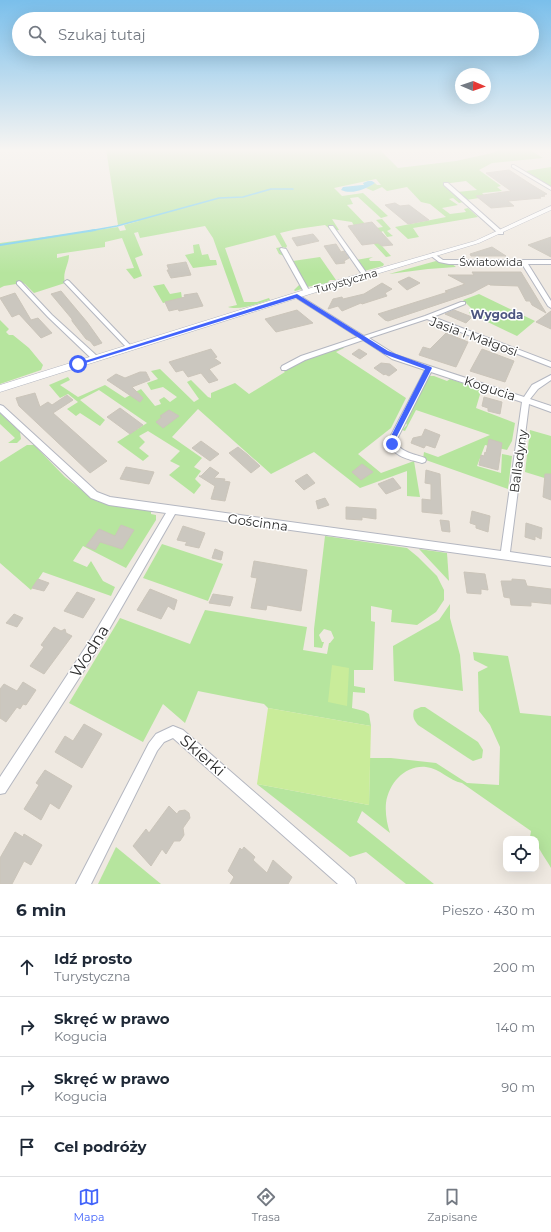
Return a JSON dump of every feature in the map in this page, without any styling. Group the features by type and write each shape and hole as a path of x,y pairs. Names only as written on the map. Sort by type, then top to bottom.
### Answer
{"main road":[{"name":"Turystyczna","path":"0,389 307,292 477,242 501,233 551,208"}],"street":[{"path":"453,190 501,233"},
{"path":"331,227 365,275"},
{"path":"283,249 307,292"},
{"name":"Światowida","path":"433,255 441,261 450,262 551,262"},
{"path":"524,262 551,306"},
{"path":"67,282 129,348"},
{"path":"20,283 50,316 95,358"},
{"name":"Kogucia","path":"297,296 362,338 394,356 551,409"},
{"path":"427,317 463,303"},
{"name":"Jasia i Małgosi","path":"284,368 303,358 427,317 551,365"},
{"path":"422,460 397,450 393,447 392,441 429,368"},
{"path":"526,400 535,387 551,377"},
{"name":"Balladyny","path":"505,556 526,400"},
{"name":"Gościnna","path":"0,408 94,495 109,501 551,562"},
{"name":"Wodna","path":"0,788 95,644 172,510"},
{"name":"Skierki","path":"83,884 153,746 160,738 174,732 179,734 349,884"}],"green space":[{"path":"113,190 336,190 342,196 363,193 388,216 381,218 358,197 350,198 353,204 347,205 370,229 383,227 376,220 382,219 391,229 387,231 393,236 387,237 383,231 373,236 391,256 386,257 361,230 357,231 352,222 332,219 339,230 332,231 325,225 280,233 287,246 286,248 283,247 280,251 283,253 302,286 302,289 295,291 294,290 300,284 284,256 279,254 276,248 282,247 275,235 225,248 244,302 257,302 269,298 270,300 238,308 228,307 237,305 213,238 205,226 140,238 138,232 134,233 143,255 135,258 142,276 134,279 126,269 134,268 122,238 105,242 105,247 57,254 57,258 69,255 64,275 65,283 34,293 22,283 0,288 0,243 118,227 120,231 126,230 124,225 139,221 118,225"},
{"path":"410,190 450,190 463,202 459,203 453,198 449,199 458,205 442,208 450,214 466,212 464,209 468,208 478,217 413,228 419,237 408,239 395,227 446,217 430,204 421,202"},
{"path":"474,190 502,191 482,193 486,197 466,200 457,192"},
{"path":"199,244 202,255 208,254 210,260 216,260 217,265 193,268 185,255 194,253 193,245"},
{"path":"320,257 336,280 330,280 327,283 307,287 293,261"},
{"path":"373,257 369,259 370,261 380,261 384,264 383,266 364,271 356,260"},
{"path":"436,261 452,264 456,267 389,274"},
{"path":"164,284 170,294 181,292 182,298 163,303 153,286"},
{"path":"479,294 535,321 517,336 469,313 472,309 463,300"},
{"path":"0,320 9,329 6,332 9,335 13,335 29,348 43,365 41,370 0,384"},
{"path":"342,346 344,348 336,352 406,398 391,428 358,454 381,473 414,461 420,497 407,496 407,471 360,488 314,452 271,474 198,409 172,437 202,458 194,467 201,471 195,479 201,485 194,494 169,475 180,466 170,461 180,451 148,431 139,436 145,442 139,448 149,456 143,461 117,442 147,423 99,390 80,400 105,420 100,426 80,413 76,416 67,409 78,402 68,394 60,398 49,385 68,377 70,380 60,385 78,397 105,385 125,398 141,389 155,406 161,404 159,400 164,397 170,402 177,397 163,387 151,390 147,383 158,379 151,371 160,369 194,402 199,399 187,382 191,380 208,397 211,398 211,393 235,383 249,394 285,372 279,367 284,370 304,360"},
{"path":"428,376 434,376 447,381 450,379 487,391 481,391 476,408 515,423 512,441 507,450 485,445 477,466 501,473 502,454 512,456 508,489 423,459 424,452 438,457 490,435 416,410 405,431 402,430 407,425 406,423"},
{"path":"0,413 20,432 21,439 17,443 8,443 15,438 0,424"},
{"path":"530,430 551,436 551,480 525,472"},
{"path":"27,445 34,445 65,477 96,501 151,510 151,514 156,515 156,520 126,568 83,546 73,561 87,567 91,561 103,581 115,587 111,596 43,572 31,590 0,563 0,462"},
{"path":"325,536 407,548 437,576 444,590 444,600 436,612 417,625 391,622 392,610 371,606 371,621 375,622 373,670 354,670 354,686 365,688 365,693 353,692 352,708 369,714 371,726 268,708 264,704 198,691 185,723 163,704 143,742 69,703 120,618 190,644 205,610 307,627 303,650 327,654 329,643 334,638 331,631 324,629 319,635 322,642 324,642 322,648 314,647 314,629"},
{"path":"162,544 223,564 208,601 143,578"},
{"path":"419,549 447,553 449,581"},
{"path":"450,604 450,618 460,655 463,691 394,681 393,646 439,620"},
{"path":"473,652 508,656 520,713 551,716 551,868 539,848 539,836 530,836 531,831 462,783 457,782 431,768 418,767 411,769 405,772 394,782 386,803 386,818 390,833 362,811 357,822 434,884 406,884 366,852 350,857 257,784 369,805 370,758 391,758 436,763 467,783 499,785 500,747 490,725 479,711 478,672 488,667 474,660"},
{"path":"332,665 349,668 347,706 328,702"},
{"path":"421,707 425,707 478,742 483,750 482,758 473,761 418,725 415,722 413,712"},
{"path":"268,708 371,726 369,805 257,784"},
{"path":"116,847 161,884 98,884"}],"water":[{"path":"342,190 359,190 354,192"}],"building":[{"path":"510,190 541,190 547,194 539,197 541,198 508,201 514,206 491,208 476,196 511,191"},
{"path":"395,203 400,206 409,205 429,220 408,224 385,205"},
{"path":"372,222 393,245 382,246 378,243 362,245 348,226"},
{"path":"313,234 319,241 297,246 292,238"},
{"path":"551,237 551,257 528,245"},
{"path":"336,244 341,252 344,251 349,258 344,261 345,263 336,264 324,246"},
{"path":"492,247 506,256 471,256 470,254"},
{"path":"186,262 191,275 171,278 167,270 169,270 167,265"},
{"path":"472,272 521,272 546,313 532,305 530,301 526,301 518,286 489,284 472,293 388,321 378,314 448,292 445,291 465,284 448,275 474,275"},
{"path":"409,277 420,283 407,290 398,282"},
{"path":"382,283 392,289 385,293 387,296 362,304 361,303 342,311 338,306 328,309 333,299 342,297 343,299 364,294"},
{"path":"61,291 87,322 102,343 94,346 86,339 72,319 51,294"},
{"path":"15,293 31,320 38,318 52,333 41,338 19,314 12,317 0,298"},
{"path":"197,293 203,306 179,311 178,309 169,311 165,302 185,297 184,295"},
{"path":"297,310 313,323 276,332 265,319"},
{"path":"454,310 472,317 466,323 445,314"},
{"path":"551,311 551,329 536,322"},
{"path":"446,333 468,342 456,367 419,355 423,347 430,349"},
{"path":"211,349 217,357 214,358 221,363 209,369 218,380 209,383 201,373 188,377 183,370 176,372 169,362"},
{"path":"359,349 367,354 360,359 352,354"},
{"path":"482,349 514,361 505,382 470,371"},
{"path":"381,363 390,364 397,370 389,376 384,375 374,368"},
{"path":"140,372 146,372 150,380 132,387 143,398 140,402 107,380 116,374 125,378"},
{"path":"35,393 40,407 48,402 52,405 67,395 73,400 53,413 107,461 90,473 19,406 16,398"},
{"path":"484,397 502,402 500,414 488,411 488,408 482,406"},
{"path":"120,408 143,425 130,434 107,417"},
{"path":"169,410 179,416 163,428 156,422 162,417 160,416"},
{"path":"425,429 440,435 435,448 426,445 424,448 411,443 413,438 422,436"},
{"path":"489,439 502,443 498,470 479,465 481,455 484,456 485,452 486,453"},
{"path":"201,441 219,454 210,461 192,448"},
{"path":"238,447 260,466 251,473 229,453"},
{"path":"362,464 373,472 361,480 352,472"},
{"path":"126,467 154,472 149,484 120,479"},
{"path":"210,467 219,473 214,478 225,479 224,481 230,482 225,501 211,499 215,486 199,476 201,476"},
{"path":"426,470 440,474 442,514 422,512 422,499 431,500 431,484 425,483"},
{"path":"307,474 315,483 304,490 295,481"},
{"path":"545,474 551,474 551,500 543,497"},
{"path":"393,478 401,488 386,494 378,484"},
{"path":"325,498 329,505 318,509 316,501"},
{"path":"346,507 376,509 376,519 362,517 362,520 346,519"},
{"path":"472,511 490,516 488,532 476,528 476,525 470,523"},
{"path":"440,520 449,521 450,532 442,531"},
{"path":"526,523 542,528 541,539 535,536 535,540 525,537"},
{"path":"121,525 134,530 122,549 100,542 95,550 86,546 99,529 115,536"},
{"path":"183,526 205,533 199,548 185,545 187,542 177,540"},
{"path":"215,549 223,552 221,560 212,558"},
{"path":"254,561 307,570 301,611 267,605 266,610 251,608 257,578 251,577"},
{"path":"464,572 485,574 488,590 481,589 481,594 467,593"},
{"path":"38,579 49,583 44,591 32,588"},
{"path":"512,579 525,580 527,586 551,589 551,604 531,602 531,606 511,605 510,598 504,597 501,581 512,581"},
{"path":"150,589 177,600 174,610 168,606 161,619 137,610"},
{"path":"77,592 95,599 83,618 64,611"},
{"path":"213,594 233,597 230,606 209,603"},
{"path":"14,614 23,618 17,627 6,623"},
{"path":"54,627 61,631 65,629 66,633 72,636 44,674 30,666 44,647 41,645"},
{"path":"23,682 36,690 26,705 23,704 20,709 17,707 6,722 0,718 0,689 4,684 17,691"},
{"path":"84,724 102,734 82,768 55,752 65,736 73,741"},
{"path":"45,770 72,786 59,809 50,803 41,820 24,809 39,785 36,783"},
{"path":"169,806 177,814 179,811 185,810 189,813 190,818 183,828 184,835 180,841 174,841 166,854 162,849 151,866 133,846 146,829 149,833"},
{"path":"15,832 23,837 24,834 42,845 31,865 24,861 12,884 0,884 0,858"},
{"path":"244,847 255,857 253,860 267,873 273,860 292,877 288,884 230,884 234,877 228,871 240,848 242,850"}],"waterway":[{"path":"92,231 117,226 219,198 243,197 267,190"},
{"path":"0,245 92,231"}],"district":[{"name":"Wygoda","path":"497,315"}],"route":[{"path":"78,364 297,296 386,353 429,368 392,440 392,444"}]}
